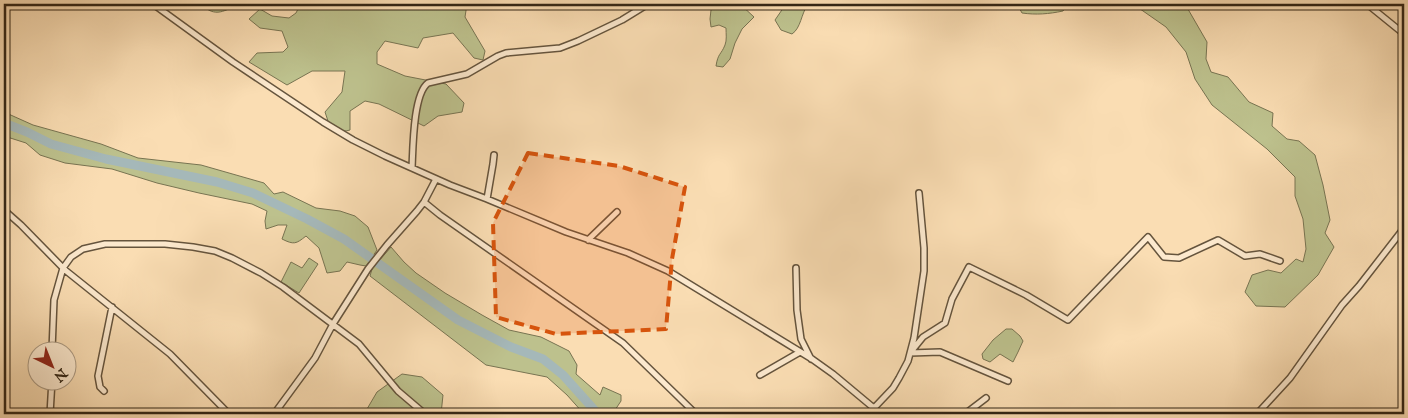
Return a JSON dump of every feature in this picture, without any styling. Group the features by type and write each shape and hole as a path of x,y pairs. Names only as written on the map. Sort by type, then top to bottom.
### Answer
{"street":[{"path":"152,4 233,62 323,122 361,144 412,168 566,232 628,253 668,271 812,359 882,414"},
{"path":"412,168 418,106 425,85 467,74 506,53 560,48 622,20 648,4"},
{"path":"1367,4 1404,34"},
{"path":"487,199 494,155"},
{"path":"274,414 315,358 333,324 368,269 424,202 436,178"},
{"path":"874,408 893,388 910,353 924,271 919,193"},
{"path":"424,202 623,343 696,414"},
{"path":"4,210 63,268 170,354 230,414"},
{"path":"588,240 616,212"},
{"path":"1257,414 1290,378 1342,305 1404,228"},
{"path":"910,353 923,337 945,323 952,299 969,267 1026,295 1068,320 1148,237 1164,257 1179,258 1218,240 1245,256 1260,254 1280,261"},
{"path":"52,340 54,300 63,268 76,253 105,244 165,244 215,251 261,273 283,287 359,344 398,391 425,414"},
{"path":"796,268 797,310 801,339 812,359"},
{"path":"104,391 98,382 98,376 112,307"},
{"path":"760,375 800,352"},
{"path":"910,353 940,352 1008,381"},
{"path":"50,414 51,390"},
{"path":"965,414 986,398"}],"highlighted area":[{"path":"528,153 619,166 685,187 672,259 666,329 556,334 496,317 493,223"}],"green space":[{"path":"201,4 241,4 225,11 216,12 206,9"},
{"path":"294,4 467,4 465,17 485,51 483,60 474,58 453,33 423,38 418,48 385,41 377,52 377,64 405,76 446,84 464,103 462,112 438,116 424,126 379,104 365,101 350,111 350,130 341,130 329,124 325,112 342,92 345,71 312,71 287,85 249,62 257,53 283,52 288,47 282,31 260,28 249,19 260,9 272,16 289,18 298,9"},
{"path":"720,4 740,4 754,17 742,29 730,59 723,67 716,66 726,43 726,28 719,25 711,27 710,19 711,10"},
{"path":"786,4 808,4 797,28 792,34 781,30 775,20"},
{"path":"1017,4 1068,4 1063,11 1037,14 1022,13"},
{"path":"1133,4 1185,4 1207,42 1206,59 1211,72 1228,77 1249,102 1273,113 1272,126 1287,139 1299,141 1315,155 1330,220 1325,233 1334,247 1318,275 1285,307 1256,306 1245,292 1252,275 1268,270 1281,273 1296,259 1303,262 1306,249 1303,219 1295,196 1295,177 1267,149 1212,105 1195,79 1186,52 1166,27"},
{"path":"4,112 33,125 101,144 138,158 201,165 264,183 274,194 283,192 316,208 340,211 355,216 368,227 377,250 366,266 347,262 340,271 327,273 319,248 306,236 292,243 282,239 287,225 278,225 266,229 267,211 252,204 157,183 112,169 65,163 40,155 26,143 4,136"},
{"path":"391,247 416,273 482,315 509,330 541,337 569,351 577,365 576,374 600,395 603,387 621,395 621,401 614,414 584,414 547,377 486,365 370,276 372,269"},
{"path":"309,258 318,264 299,293 281,282 291,262 302,268"},
{"path":"1006,329 1012,329 1023,341 1013,362 1000,354 990,362 983,359 982,354 993,340"},
{"path":"402,374 422,377 443,395 441,414 361,414 367,409 377,392"}],"waterway":[{"path":"4,123 51,144 106,159 217,182 253,193 307,219 344,239 458,320 511,347 543,359 563,375 598,414"}]}
